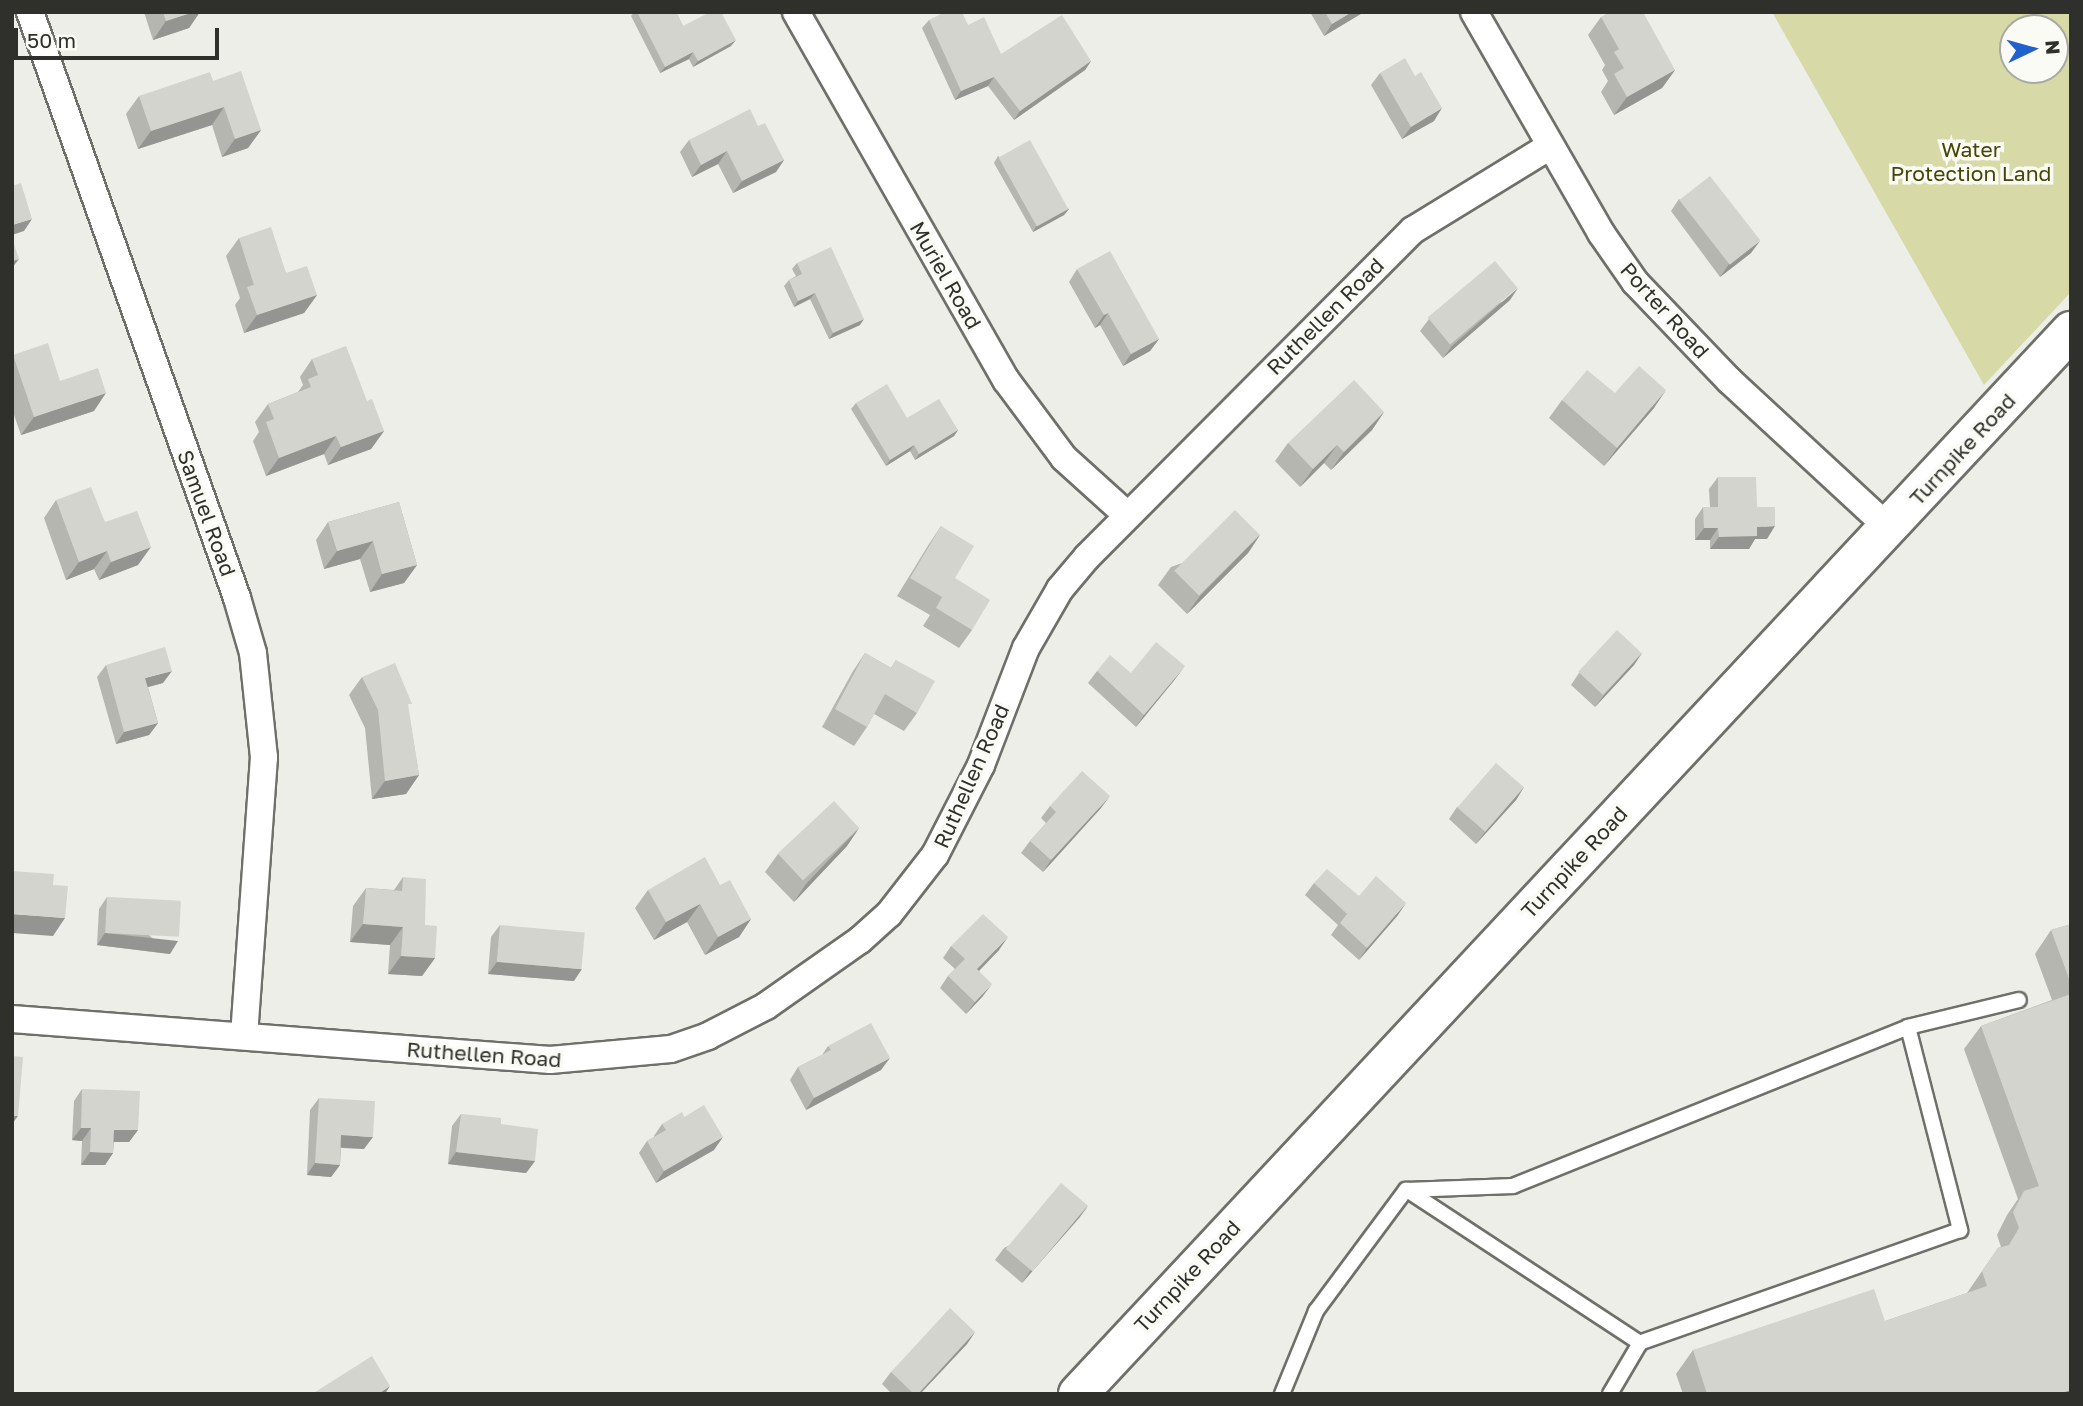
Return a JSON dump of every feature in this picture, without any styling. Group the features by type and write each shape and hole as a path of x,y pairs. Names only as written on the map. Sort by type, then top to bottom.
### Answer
{"main road":[{"name":"Turnpike Road","path":"1078,1394 2071,331"}],"street":[{"name":"Samuel Road","path":"30,12 237,598 253,653 262,713 264,769 244,1035"},
{"name":"Muriel Road","path":"796,12 1006,380 1064,457 1127,515"},
{"name":"Porter Road","path":"1474,12 1550,146 1635,282 1730,381 1889,528"},
{"name":"Ruthellen Road","path":"12,1019 586,1060 671,1049 708,1036 766,1006 844,954 912,887 961,808 1042,617 1060,589 1127,515 1413,230 1550,146"}],"lane":[{"path":"1406,1190 1513,1186 1908,1027 2019,1000"},
{"path":"1610,1394 1640,1343 1960,1230 1908,1027"},
{"path":"1406,1190 1640,1343"},
{"path":"1282,1394 1316,1311 1406,1190"}],"green space":[{"name":"Water Protection Land","path":"1772,12 2071,12 2071,292 1984,385"}],"building":[{"path":"163,12 194,12 166,21"},
{"path":"637,12 676,12 683,26 710,12 721,12 736,40 698,61 693,52 665,67"},
{"path":"945,12 962,12 968,25 984,17 1001,54 1062,15 1091,61 1020,111 994,77 961,91 929,20"},
{"path":"1325,12 1352,12 1332,24"},
{"path":"1610,12 1643,12 1675,70 1627,97 1614,74 1624,68 1614,52 1619,49 1601,17"},
{"path":"1405,58 1415,76 1421,72 1442,108 1411,127 1380,73"},
{"path":"241,71 261,130 235,139 224,107 151,131 139,96 210,72 213,81"},
{"path":"750,109 758,126 765,123 784,160 742,181 727,151 701,165 689,140"},
{"path":"1030,140 1068,209 1037,227 999,157"},
{"path":"1710,176 1760,241 1730,265 1679,200"},
{"path":"21,183 32,219 12,225 12,186"},
{"path":"271,227 286,273 307,266 317,295 257,315 247,287 254,285 239,238"},
{"path":"12,238 19,259 12,261"},
{"path":"831,247 864,319 833,333 815,293 798,301 789,280 802,274 797,263"},
{"path":"1110,251 1159,339 1131,354 1108,313 1104,315 1077,269"},
{"path":"1495,261 1517,288 1450,344 1428,318"},
{"path":"48,343 60,381 98,368 106,393 34,417 13,355"},
{"path":"346,346 367,401 372,399 384,431 341,447 336,436 279,458 266,422 274,419 268,404 311,387 308,379 318,375 312,359"},
{"path":"1639,366 1666,390 1617,448 1562,400 1587,370 1615,393"},
{"path":"1354,380 1384,412 1344,452 1337,445 1313,469 1288,443"},
{"path":"887,384 907,418 939,399 958,430 919,454 914,445 890,460 856,403"},
{"path":"1718,477 1756,477 1757,507 1775,507 1775,526 1757,527 1757,536 1719,537 1718,528 1704,528 1703,507 1718,507"},
{"path":"91,487 105,522 137,511 151,547 111,562 107,551 79,562 56,500"},
{"path":"399,502 417,565 382,574 373,541 337,551 328,522"},
{"path":"1235,510 1260,535 1199,596 1174,571"},
{"path":"941,526 974,546 955,578 990,600 972,630 936,608 942,597 910,578"},
{"path":"1617,630 1642,653 1603,695 1578,672"},
{"path":"1156,642 1185,666 1144,715 1097,671 1110,655 1131,673"},
{"path":"165,647 172,671 145,678 158,723 124,732 106,665"},
{"path":"865,653 891,668 896,660 935,681 917,713 885,694 867,727 835,709"},
{"path":"395,663 412,704 408,704 419,775 385,781 378,710 362,677"},
{"path":"1496,763 1524,787 1485,832 1457,808"},
{"path":"1082,771 1110,796 1051,860 1030,841 1056,812 1050,806"},
{"path":"834,801 859,828 803,881 778,854"},
{"path":"705,857 720,885 730,880 751,919 718,937 700,904 666,922 648,890"},
{"path":"1327,869 1359,896 1376,876 1406,903 1367,948 1340,923 1347,914 1314,883"},
{"path":"12,871 54,874 53,885 68,886 65,918 12,914"},
{"path":"403,877 426,879 425,925 437,926 435,958 401,956 403,927 363,924 366,888 402,891"},
{"path":"107,897 181,901 179,937 105,933"},
{"path":"983,914 1008,937 977,969 992,984 975,1002 948,976 965,959 951,946"},
{"path":"2071,924 2071,984 2051,930"},
{"path":"500,925 585,932 581,969 497,962"},
{"path":"2071,994 2071,1390 2058,1394 1707,1394 1693,1350 1874,1289 1885,1321 1987,1286 1982,1271 1998,1248 2009,1245 2019,1228 2013,1212 2024,1191 2039,1186 1981,1026"},
{"path":"871,1023 890,1058 814,1098 798,1067 831,1050 828,1046"},
{"path":"12,1056 23,1057 18,1116 12,1116"},
{"path":"82,1089 140,1091 138,1130 114,1130 113,1153 90,1152 91,1128 81,1128"},
{"path":"319,1098 375,1101 373,1137 341,1135 340,1165 315,1163"},
{"path":"704,1105 723,1137 664,1171 647,1141 666,1130 662,1124 682,1112 684,1117"},
{"path":"461,1114 501,1118 501,1124 538,1129 535,1161 456,1152"},
{"path":"1061,1183 1088,1205 1033,1271 1006,1249"},
{"path":"950,1308 975,1332 918,1394 914,1394 891,1372"},
{"path":"372,1356 390,1386 378,1394 312,1394"}]}
